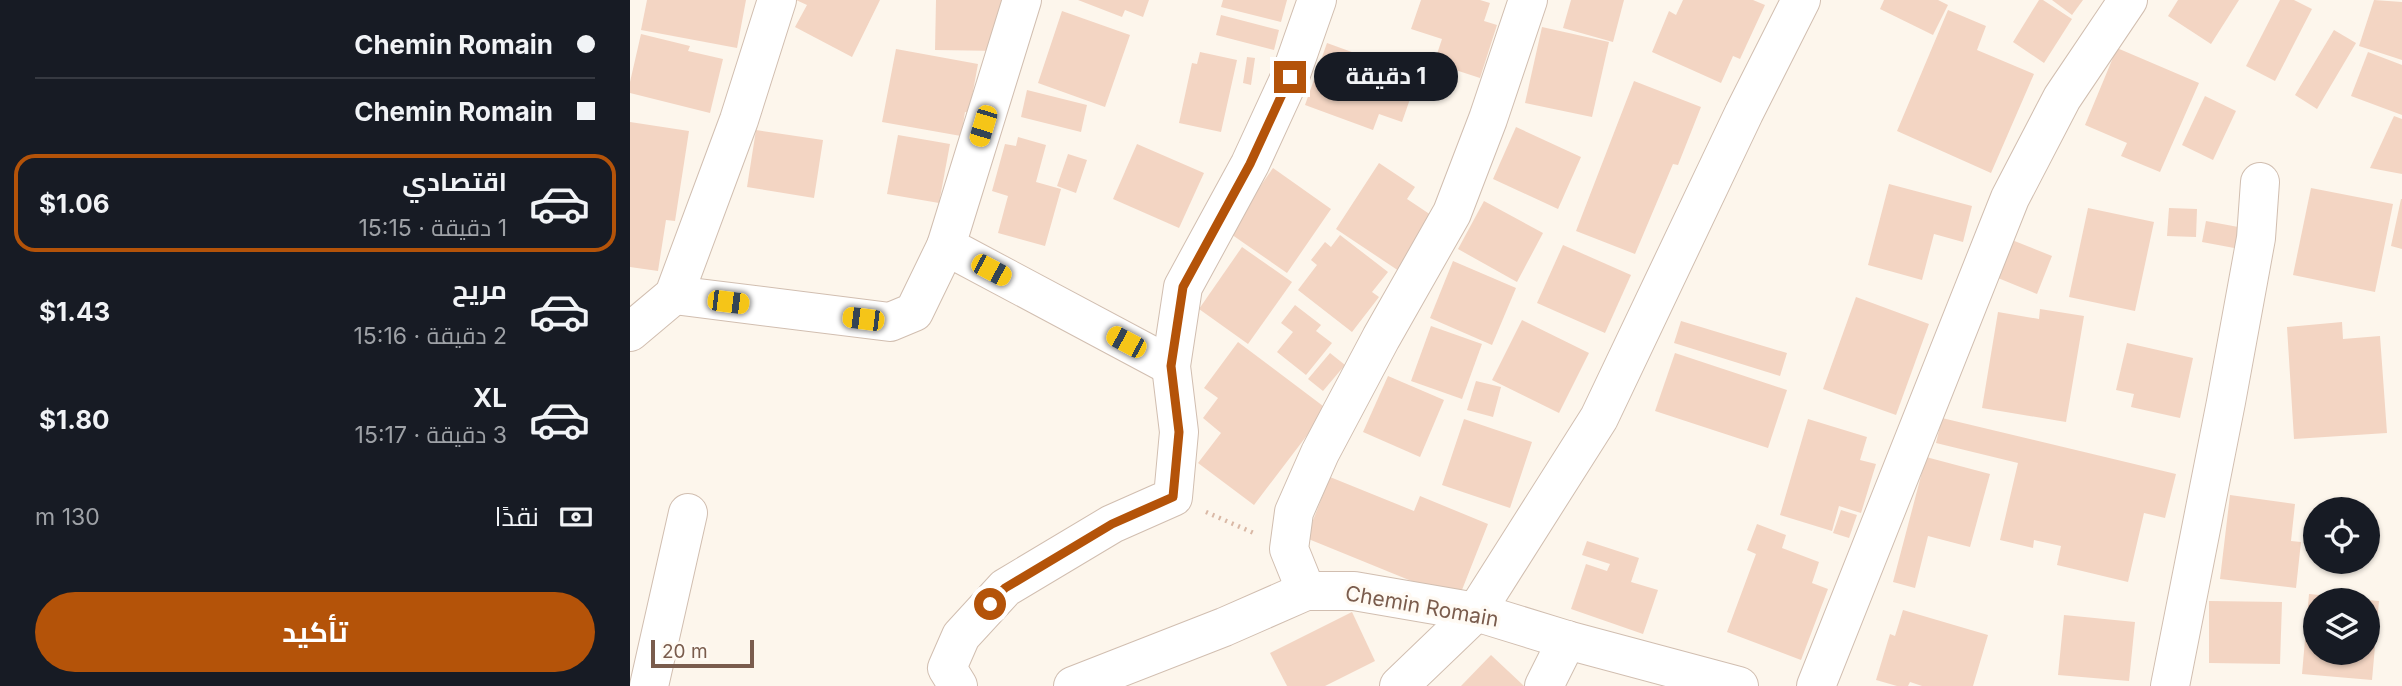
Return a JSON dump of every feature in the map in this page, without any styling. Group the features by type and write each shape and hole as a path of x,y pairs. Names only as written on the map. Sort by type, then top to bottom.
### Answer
{"street":[{"path":"630,332 674,295 739,120 777,0"},
{"path":"674,295 890,322 914,312 946,246 1022,0"},
{"path":"957,686 947,668 961,636 1005,588 1112,524 1173,497 1179,432 1171,366 1183,287 1250,164 1290,77 1317,0"},
{"path":"1306,590 1289,549 1294,512 1320,453 1452,214 1488,120 1528,0"},
{"path":"1399,686 1476,612 1599,418 1744,113 1801,0"},
{"path":"1816,686 2010,198 2062,98 2128,0"},
{"path":"2169,686 2256,238 2260,182"},
{"path":"946,246 1171,366"},
{"path":"649,686 688,513"},
{"name":"Chemin Romain","path":"1073,686 1224,627 1306,590 1354,591 1476,612 1567,640 1739,686"},
{"path":"1544,686 1567,640"}],"path":[{"path":"1173,497 1289,549"}],"building":[{"path":"647,0 746,0 737,48 641,30"},
{"path":"796,0 880,0 852,57 795,27 807,5"},
{"path":"936,0 1002,0 1001,51 935,50"},
{"path":"1078,0 1149,0 1143,17 1125,10 1122,17"},
{"path":"1223,0 1287,0 1281,22 1221,7"},
{"path":"1421,0 1480,0 1490,3 1484,21 1497,25 1480,78 1434,63 1442,39 1411,29"},
{"path":"1571,0 1624,0 1613,42 1563,28"},
{"path":"1683,0 1753,0 1765,5 1740,59 1733,56 1721,83 1652,52 1669,11 1676,15"},
{"path":"1884,0 1938,0 1948,5 1933,35 1880,9"},
{"path":"2039,0 2072,19 2044,63 2013,42"},
{"path":"2052,0 2083,0 2072,15"},
{"path":"2178,0 2239,0 2211,44 2168,16"},
{"path":"2280,0 2294,0 2312,9 2275,81 2246,66"},
{"path":"2374,0 2402,2 2402,60 2359,46"},
{"path":"1948,10 1986,26 1977,50 2034,74 1991,173 1897,131"},
{"path":"1062,11 1130,35 1105,107 1038,83"},
{"path":"1221,15 1279,30 1274,50 1216,35"},
{"path":"1542,27 1609,42 1592,117 1525,103"},
{"path":"2334,30 2356,43 2317,109 2295,95"},
{"path":"641,34 690,46 688,51 723,59 710,113 630,93"},
{"path":"1327,43 1418,76 1402,122 1379,114 1373,130 1305,105"},
{"path":"2117,48 2199,83 2160,172 2121,156 2127,143 2085,125"},
{"path":"896,49 978,64 969,113 965,112 961,136 882,122"},
{"path":"1200,52 1237,60 1221,132 1179,123 1192,63 1197,64"},
{"path":"2368,52 2402,65 2402,115 2351,96"},
{"path":"1247,57 1255,58 1251,85 1243,83"},
{"path":"1634,81 1701,107 1678,165 1673,164 1635,254 1576,231"},
{"path":"1027,90 1087,105 1081,132 1021,117"},
{"path":"2205,96 2236,111 2213,160 2182,145"},
{"path":"2394,116 2402,119 2402,174 2370,168"},
{"path":"630,122 689,131 675,221 666,220 658,271 630,267"},
{"path":"1516,127 1581,157 1558,209 1493,179"},
{"path":"756,130 823,140 814,198 747,187"},
{"path":"898,135 950,144 939,203 887,194"},
{"path":"1018,137 1046,145 1036,182 1061,189 1045,246 998,233 1008,196 992,191 1005,144 1016,146"},
{"path":"1137,144 1204,173 1179,228 1113,199"},
{"path":"1068,154 1087,160 1076,193 1057,186"},
{"path":"1379,163 1415,187 1407,199 1434,217 1399,271 1336,229"},
{"path":"1273,168 1331,209 1287,273 1228,232"},
{"path":"1889,184 1972,206 1963,242 1934,234 1922,280 1868,265"},
{"path":"2311,188 2393,204 2375,292 2293,275"},
{"path":"2402,199 2402,249 2391,246"},
{"path":"1484,201 1543,233 1517,282 1458,249"},
{"path":"2088,208 2154,222 2135,311 2069,297"},
{"path":"2169,208 2197,209 2196,237 2167,236"},
{"path":"2206,221 2249,229 2245,250 2202,242"},
{"path":"1340,235 1388,272 1372,292 1379,297 1352,332 1298,290 1317,265 1311,260 1325,242 1331,247"},
{"path":"2012,240 2052,256 2037,294 1998,278"},
{"path":"1563,245 1631,275 1605,333 1537,303"},
{"path":"1242,247 1292,282 1248,344 1199,309"},
{"path":"1453,261 1516,288 1492,345 1430,318"},
{"path":"1856,297 1929,324 1896,415 1823,389"},
{"path":"1295,305 1321,325 1316,331 1332,343 1306,375 1277,352 1293,332 1281,323"},
{"path":"2040,309 2084,316 2066,422 1982,408 1998,312 2039,319"},
{"path":"1522,320 1589,353 1559,413 1492,380"},
{"path":"1681,321 1787,353 1780,376 1674,343"},
{"path":"2342,322 2343,339 2380,336 2387,433 2294,439 2287,327"},
{"path":"1431,326 1482,344 1462,399 1411,381"},
{"path":"1238,342 1327,409 1254,505 1198,463 1221,433 1203,418 1218,398 1204,388"},
{"path":"2127,343 2193,358 2180,418 2131,407 2134,394 2116,390"},
{"path":"1330,353 1345,365 1323,391 1308,379"},
{"path":"1675,353 1787,390 1768,448 1655,411"},
{"path":"1388,376 1444,400 1420,457 1363,432"},
{"path":"1476,381 1501,387 1493,417 1467,410"},
{"path":"1942,418 2176,474 2165,518 2144,513 2128,582 2057,565 2061,546 2034,540 2033,548 2000,540 2018,463 1936,443"},
{"path":"1464,419 1532,442 1510,508 1442,485"},
{"path":"1808,419 1867,437 1860,460 1876,464 1861,513 1839,506 1832,531 1780,515"},
{"path":"1926,457 1990,474 1970,547 1928,536 1915,588 1893,582"},
{"path":"1330,477 1414,511 1420,496 1488,524 1458,600 1306,538"},
{"path":"2230,495 2295,504 2291,541 2301,542 2296,588 2220,579"},
{"path":"1841,510 1857,515 1849,538 1833,533"},
{"path":"1757,524 1786,535 1782,548 1819,562 1812,583 1828,589 1801,660 1727,632 1756,554 1747,550"},
{"path":"1587,541 1639,558 1631,582 1658,590 1643,634 1571,609 1586,564 1607,571 1610,564 1582,555"},
{"path":"2209,601 2282,602 2280,664 2209,663"},
{"path":"1903,610 1988,635 1973,686 1922,686 1910,682 1908,686 1897,686 1876,680 1890,634 1895,636"},
{"path":"1352,612 1375,661 1325,686 1287,686 1270,653"},
{"path":"2064,615 2135,622 2129,681 2058,675"},
{"path":"1491,655 1524,686 1461,686"},
{"path":"2303,663 2303,665 2373,665 2372,680 2302,674"}],"route":[{"path":"990,604 1005,588 1112,524 1173,497 1179,432 1171,366 1183,287 1250,164 1290,77"}]}
